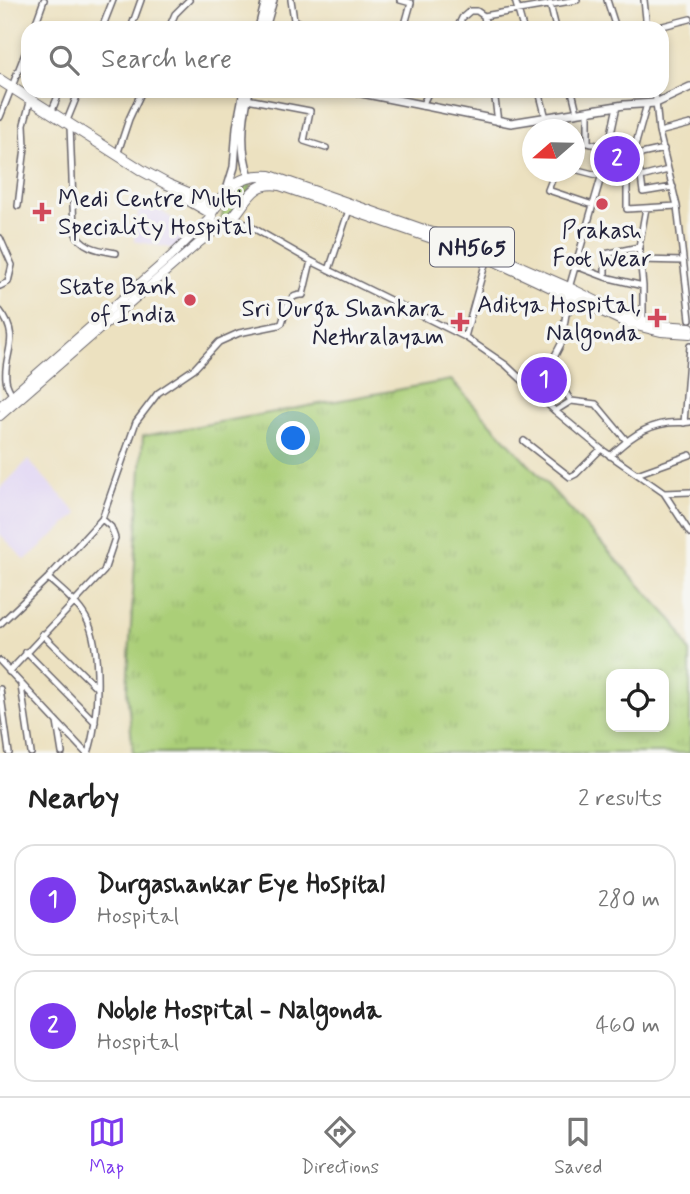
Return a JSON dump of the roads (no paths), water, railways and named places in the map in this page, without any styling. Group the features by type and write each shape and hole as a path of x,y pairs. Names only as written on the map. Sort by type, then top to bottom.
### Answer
{"highway":[{"path":"0,80 21,93"},
{"path":"31,99 143,171 191,195 212,212"},
{"path":"249,176 253,183 252,192 234,217 222,226 212,224 212,212 225,194 236,183 249,176"},
{"name":"NH565","path":"249,176 270,176 486,252 643,323 690,330"},
{"name":"NH565","path":"252,192 263,184 280,185 487,257 643,328 690,330"}],"main road":[{"path":"0,406 170,257 212,212"},
{"path":"0,416 200,242 222,226"}],"street":[{"path":"36,21 44,0"},
{"path":"105,21 113,0"},
{"path":"134,21 141,0"},
{"path":"172,21 189,0"},
{"path":"261,21 266,0"},
{"path":"267,21 273,0"},
{"path":"290,0 296,21"},
{"path":"400,0 411,3 406,21"},
{"path":"515,0 521,21"},
{"path":"484,16 577,0"},
{"path":"607,0 614,21"},
{"path":"644,0 646,21"},
{"path":"550,4 554,21"},
{"path":"460,21 470,11 477,11 484,16 485,21"},
{"path":"669,24 690,19"},
{"path":"0,117 21,67"},
{"path":"669,97 690,87"},
{"path":"51,113 57,98"},
{"path":"77,98 68,125 74,230 84,244 116,253"},
{"path":"117,155 139,98"},
{"path":"225,194 234,167 237,127 246,98"},
{"path":"247,98 242,148 243,161 249,176"},
{"path":"262,98 310,111 304,141 326,148"},
{"path":"385,98 498,122 522,122"},
{"path":"422,106 426,98"},
{"path":"495,98 498,122"},
{"path":"541,98 547,119 588,110 656,103 667,98"},
{"path":"574,98 577,112"},
{"path":"656,98 659,132 677,206 690,319"},
{"path":"18,206 25,147 24,124 31,99"},
{"path":"647,104 627,175 627,209 677,206"},
{"path":"569,288 601,176 617,106"},
{"path":"588,110 588,143"},
{"path":"659,132 690,124"},
{"path":"585,143 608,148"},
{"path":"632,156 664,149"},
{"path":"641,177 668,170"},
{"path":"585,172 601,176"},
{"path":"627,175 639,173 643,192 673,187"},
{"path":"551,182 548,190 593,205"},
{"path":"643,323 639,247 646,208"},
{"path":"329,270 349,210"},
{"path":"234,217 311,261 465,337 506,365 601,449 664,493 690,533"},
{"path":"0,239 12,265 8,282 0,286"},
{"path":"605,277 605,254 639,247"},
{"path":"465,337 487,257"},
{"path":"640,260 683,261"},
{"path":"0,624 48,578 102,519 136,422 146,406 164,387 195,368 219,341 239,333 282,323 290,299 303,295 311,261"},
{"path":"576,266 605,277 643,286"},
{"path":"571,401 549,367 561,344 566,314 580,299"},
{"path":"0,311 11,337 5,377 12,395"},
{"path":"610,456 626,440 643,430 687,422 690,346"},
{"path":"555,411 571,401 596,404 626,440"},
{"path":"524,441 570,477 601,449"},
{"path":"637,474 690,455"},
{"path":"664,493 690,492"},
{"path":"9,672 104,571 113,549 115,534 102,519"},
{"path":"48,578 87,618 93,634 95,722 87,753"},
{"path":"42,634 96,687"},
{"path":"26,652 95,722"},
{"path":"0,661 87,753"},
{"path":"21,686 31,753"},
{"path":"0,689 9,753"},
{"path":"57,722 62,753"}],"place":[{"name":"Noble Hospital - Nalgonda","path":"617,159"},
{"name":"Prakash Foot Wear","path":"602,204"},
{"name":"Medi Centre Multi Speciality Hospital","path":"42,212"},
{"name":"State Bank of India","path":"190,300"},
{"name":"Aditya Hospital, Nalgonda","path":"657,318"},
{"name":"Sri Durga Shankara Nethralayam","path":"460,322"},
{"name":"Durgashankar Eye Hospital","path":"544,380"}]}
